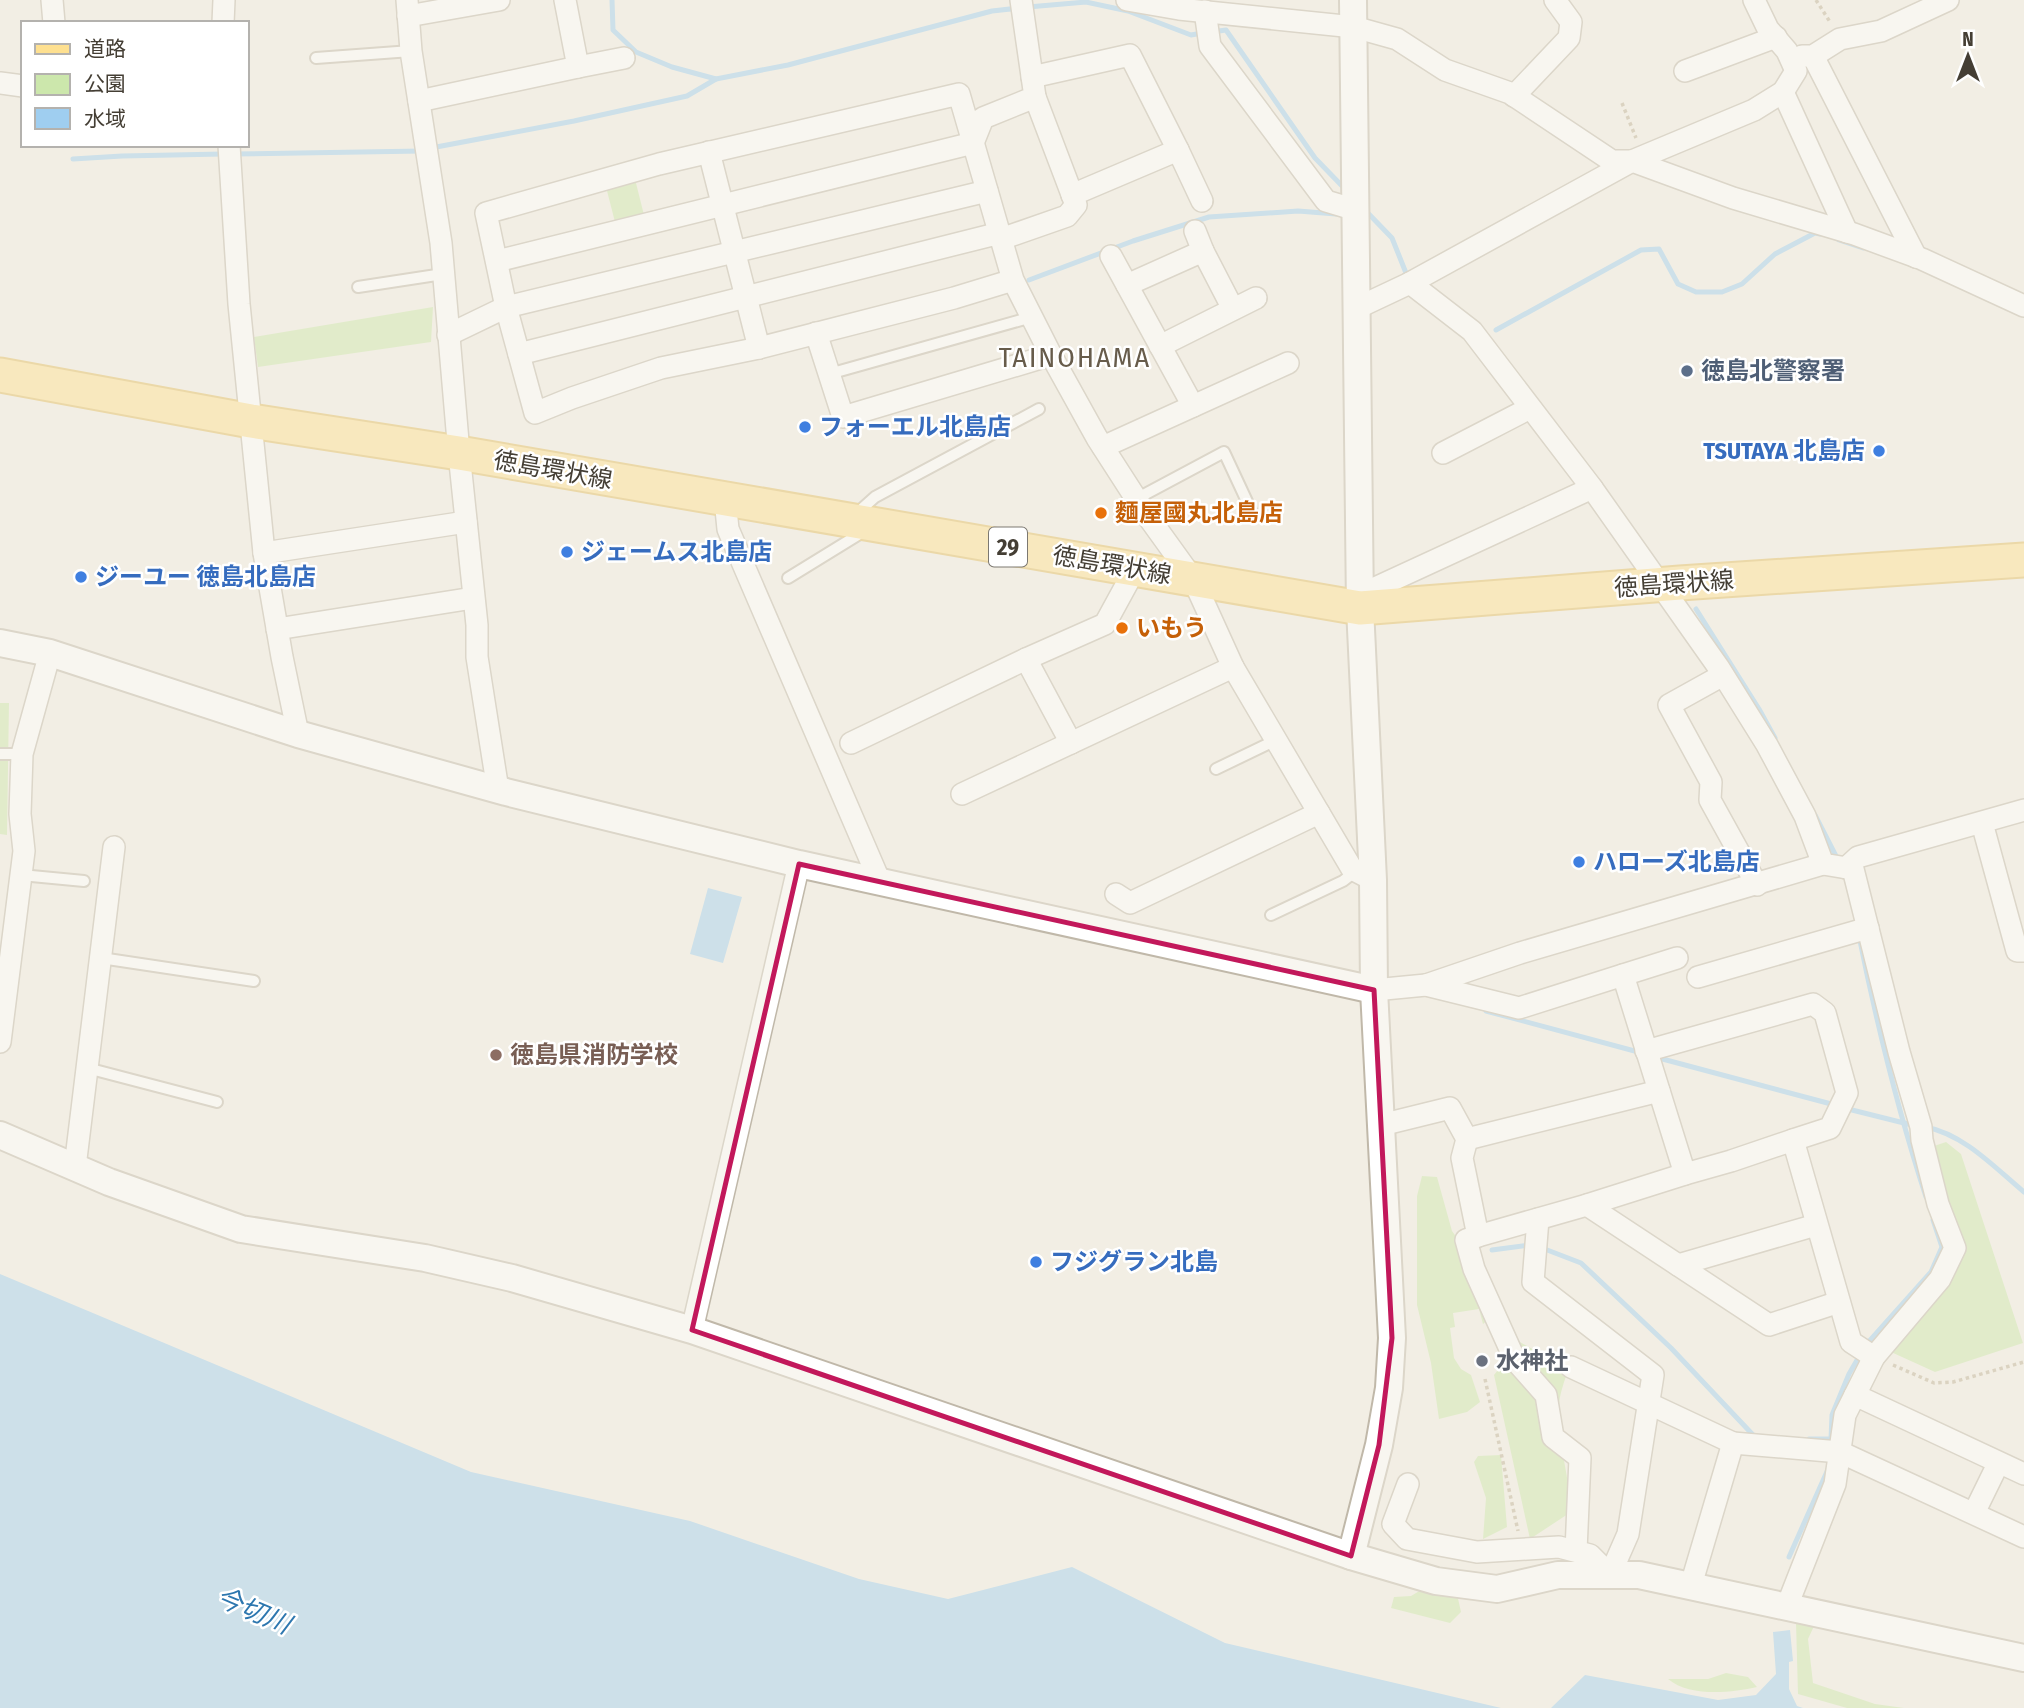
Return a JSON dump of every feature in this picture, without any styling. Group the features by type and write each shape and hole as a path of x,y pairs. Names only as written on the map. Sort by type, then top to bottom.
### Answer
{"main road":[{"name":"徳島環状線","path":"0,375 251,422 459,453 1193,579 1360,602 2023,563"}],"street":[{"path":"52,0 54,21"},
{"path":"223,21 224,0"},
{"path":"498,790 477,657 477,625 441,243 411,51 408,8 499,0"},
{"path":"565,0 578,68"},
{"path":"519,354 1001,236 1067,216 1076,205 1034,87 1021,0"},
{"path":"1127,0 1319,25 1354,27 1397,39 1444,70 1514,96 1612,161 1638,159 1733,198 1847,232 1916,257 2024,306"},
{"path":"1351,1556 1379,1445 1389,1388 1392,1338 1374,990 1364,875 1353,0"},
{"path":"1514,96 1569,38 1571,22 1555,0"},
{"path":"1357,308 1410,283 1638,159 1754,110 1783,92 1796,71 1791,59 1768,29 1754,0"},
{"path":"1791,59 1802,55 1813,56 1840,38 1881,31 1948,0"},
{"path":"1205,10 1210,46 1326,201 1355,201"},
{"path":"1685,71 1776,37"},
{"path":"973,142 983,118 1034,87 1130,55 1202,201"},
{"path":"1813,56 1916,257"},
{"path":"419,101 624,58"},
{"path":"0,83 21,86"},
{"path":"1783,92 1847,232"},
{"path":"1013,280 954,298 759,348 662,368 535,413 506,307 486,213 709,152 959,94 1013,280 1051,355 1103,447 1193,579 1233,667 1352,869 1364,875"},
{"path":"497,261 973,142"},
{"path":"229,147 239,304 264,553 298,734"},
{"path":"1072,195 1178,150"},
{"path":"709,152 759,348"},
{"path":"448,335 506,307 988,191"},
{"path":"1127,285 1199,241 1233,309"},
{"path":"1111,256 1193,406"},
{"path":"1410,283 1472,331 1592,488 1723,675 1767,745 1797,806 1805,816 1823,864"},
{"path":"1160,346 1256,298"},
{"path":"816,333 843,417 1051,355"},
{"path":"1103,447 1288,363"},
{"path":"1443,453 1530,408"},
{"path":"1360,602 1592,488"},
{"path":"725,499 728,529 880,882"},
{"path":"264,553 466,522"},
{"path":"851,743 1105,624 1135,569"},
{"path":"277,629 473,598"},
{"path":"0,643 50,653 298,734 498,790 799,864 1374,990 1426,985 1520,953 1823,864 1853,869 1921,1127 1938,1204 1955,1248 1940,1279 1874,1358 1845,1415 1835,1484 1787,1606"},
{"path":"0,1042 6,957 24,851 20,814 22,754 50,653"},
{"path":"1026,659 1071,743"},
{"path":"962,794 1233,667"},
{"path":"1723,675 1668,705 1711,782 1710,800 1757,884"},
{"path":"1846,868 1858,856 2024,810"},
{"path":"1116,894 1129,903 1319,813"},
{"path":"1982,823 2017,951 2024,951"},
{"path":"75,1167 114,847"},
{"path":"692,1330 799,864"},
{"path":"1698,977 1868,928"},
{"path":"1426,985 1519,1008 1677,958"},
{"path":"1623,975 1685,1174"},
{"path":"1576,1551 1580,1458 1553,1437 1546,1395 1515,1360 1474,1269 1466,1240 1731,1161 1830,1128 1847,1093 1825,1013 1813,1004 1646,1051"},
{"path":"1467,1139 1659,1091"},
{"path":"1381,1125 1450,1108 1467,1139 1462,1158 1478,1236"},
{"path":"0,1135 109,1182 241,1229 425,1258 512,1278 692,1330 1351,1556 1437,1581 1497,1589 1558,1575 1639,1575 2024,1658"},
{"path":"1793,1140 1851,1342 1874,1358"},
{"path":"1587,1205 1769,1325 1839,1302"},
{"path":"1538,1219 1534,1282 1653,1375 1628,1534 1610,1575"},
{"path":"1678,1265 1816,1225"},
{"path":"1571,1367 1733,1443 1840,1451 2024,1536"},
{"path":"1856,1395 2024,1474"},
{"path":"1691,1585 1733,1443"},
{"path":"1974,1513 1998,1464"},
{"path":"1408,1484 1393,1524 1407,1539 1477,1552 1559,1547 1590,1555 1610,1575"}],"lane":[{"path":"316,58 411,51"},
{"path":"358,286 443,274"},
{"path":"829,374 1032,317"},
{"path":"788,578 862,523 876,496 1039,410"},
{"path":"1136,499 1224,452 1251,510"},
{"path":"1216,769 1276,740"},
{"path":"0,754 22,754"},
{"path":"22,875 84,881"},
{"path":"1271,915 1343,881 1364,875"},
{"path":"101,958 254,981"},
{"path":"87,1068 217,1102"}],"path":[{"path":"1816,0 1840,38"},
{"path":"1622,103 1638,159"},
{"path":"1874,1358 1882,1359 1934,1383 1954,1382 2024,1362"},
{"path":"1485,1379 1522,1551"}],"highlighted area":[{"path":"799,864 1374,990 1392,1338 1379,1445 1351,1556 692,1330"}],"green space":[{"path":"635,179 644,215 615,222 606,187"},
{"path":"433,307 431,342 258,367 254,337"},
{"path":"0,703 9,703 7,835 0,834"},
{"path":"1946,1142 1961,1154 2023,1343 1935,1372 1891,1352 1962,1251 1941,1194 1934,1146"},
{"path":"1422,1176 1437,1177 1452,1231 1460,1242 1489,1319 1483,1324 1479,1309 1453,1313 1455,1327 1450,1328 1454,1358 1461,1369 1471,1375 1480,1402 1467,1412 1439,1419 1431,1363 1417,1305 1417,1196"},
{"path":"1502,1332 1568,1369 1560,1397 1559,1420 1571,1512 1530,1539 1494,1375 1505,1361"},
{"path":"1501,1455 1507,1527 1483,1539 1486,1498 1474,1462 1478,1456"},
{"path":"1426,1587 1457,1594 1461,1612 1450,1623 1391,1608 1394,1597 1411,1596"},
{"path":"1796,1623 1815,1624 1808,1639 1813,1683 1875,1704 1904,1708 1847,1708 1798,1694"},
{"path":"1726,1673 1748,1677 1757,1687 1723,1692 1699,1691 1687,1689 1668,1679 1708,1679"}],"water":[{"path":"708,888 742,897 723,963 690,954"},
{"name":"今切川","path":"0,1274 471,1472 690,1521 859,1579 948,1599 1072,1567 1225,1643 1501,1708 0,1708"},
{"path":"1790,1630 1793,1661 1789,1662 1789,1689 1797,1706 1803,1708 1551,1708 1585,1675 1718,1700 1756,1695 1776,1674 1773,1632"}],"waterway":[{"path":"612,0 613,30 636,52 672,67 716,79 788,65 992,11 1019,8"},
{"path":"1028,7 1086,2 1128,11 1191,35 1202,33"},
{"path":"1212,32 1226,30 1315,158 1345,189"},
{"path":"431,148 687,96 716,79"},
{"path":"233,154 422,151"},
{"path":"73,159 223,154"},
{"path":"1364,209 1392,238 1406,273"},
{"path":"1029,280 1133,241 1209,217 1298,211 1336,214"},
{"path":"1496,330 1641,250 1659,249 1678,284 1696,292 1722,292 1742,284 1775,254 1815,233 1820,234"},
{"path":"1839,240 1863,248"},
{"path":"1696,609 1775,738"},
{"path":"1815,815 1839,862"},
{"path":"1859,936 1889,1068 1926,1197"},
{"path":"1486,1011 1642,1053"},
{"path":"1655,1057 1835,1105"},
{"path":"1844,1108 1916,1126"},
{"path":"1926,1127 1954,1137 1991,1163 2024,1192"},
{"path":"1865,1346 1931,1272 1942,1247 1933,1220"},
{"path":"1492,1250 1530,1245"},
{"path":"1542,1248 1581,1263 1671,1348 1755,1437"},
{"path":"1809,1439 1831,1439 1832,1415 1860,1355"},
{"path":"1789,1557 1829,1467"}],"place":[{"name":"徳島北警察署","path":"1687,371"},
{"name":"フォーエル北島店","path":"805,427"},
{"name":"TSUTAYA 北島店","path":"1879,451"},
{"name":"麵屋國丸北島店","path":"1101,513"},
{"name":"ジェームス北島店","path":"567,552"},
{"name":"ジーユー 徳島北島店","path":"81,577"},
{"name":"いもう","path":"1122,628"},
{"name":"ハローズ北島店","path":"1579,862"},
{"name":"徳島県消防学校","path":"496,1055"},
{"name":"フジグラン北島","path":"1036,1262"},
{"name":"水神社","path":"1482,1361"}],"district":[{"name":"TAINOHAMA","path":"1075,357"}]}
